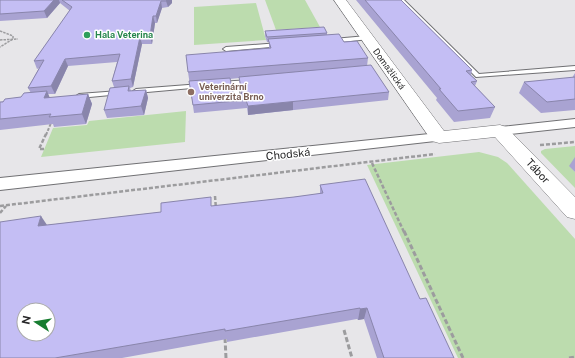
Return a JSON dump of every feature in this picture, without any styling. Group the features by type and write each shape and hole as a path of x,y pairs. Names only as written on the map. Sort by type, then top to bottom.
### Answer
{"street":[{"name":"Domažlická","path":"340,0 441,145"},
{"name":"Chodská","path":"0,184 441,145 500,131 575,123"},
{"name":"Tábor","path":"500,131 572,206"}],"lane":[{"path":"402,0 478,76 575,68"},
{"path":"325,41 367,38"},
{"path":"226,49 287,44"},
{"path":"213,85 259,81"},
{"path":"235,83 238,101"},
{"path":"130,92 205,86"},
{"path":"62,97 122,92"}],"path":[{"path":"0,31 13,36 13,39"},
{"path":"0,48 13,39"},
{"path":"0,40 18,39"},
{"path":"44,149 39,149 62,97"},
{"path":"516,148 575,142"},
{"path":"0,206 372,163 441,145"},
{"path":"372,163 463,358"},
{"path":"215,196 216,211"},
{"path":"0,213 6,205"},
{"path":"344,330 352,358"},
{"path":"225,333 226,358"},
{"path":"569,358 575,357"}],"green space":[{"path":"265,0 305,0 320,27 276,30"},
{"path":"256,3 266,40 194,45 194,7"},
{"path":"186,111 185,142 41,157 53,128 87,125 89,121"},
{"path":"575,146 575,166 570,166 575,172 575,188 541,153 541,151 545,149"},
{"path":"479,152 498,157 507,163 575,239 575,358 458,358 367,165"}],"building":[{"path":"0,0 54,0 44,11 0,14"},
{"path":"62,0 167,0 161,1 156,16 153,16 150,36 140,37 131,79 112,81 120,54 65,59 51,86 28,88 44,60 34,61 72,7"},
{"path":"365,0 401,0 472,70 466,71 477,81 471,82 495,107 458,111"},
{"path":"324,27 327,33 267,37 265,31"},
{"path":"339,34 344,42 357,41 368,58 188,72 186,55 271,48 268,39"},
{"path":"371,65 389,92 248,106 246,100 193,105 189,81 230,78 233,93 238,96 242,93 239,77"},
{"path":"575,77 575,99 547,102 524,82"},
{"path":"129,86 128,91 146,90 141,106 104,110 110,88"},
{"path":"47,91 44,98 88,94 82,114 49,117 51,114 0,119 0,102 3,102 5,99 21,97 24,93"},
{"path":"365,179 420,299 426,298 454,358 384,358 367,308 360,308 55,358 0,358 0,222 41,216 38,226 161,212 161,203 211,197 211,206 323,193 320,185"}],"place":[{"name":"Hala Veterina","path":"87,35"},
{"name":"Veterinární univerzita Brno","path":"191,92"}]}
